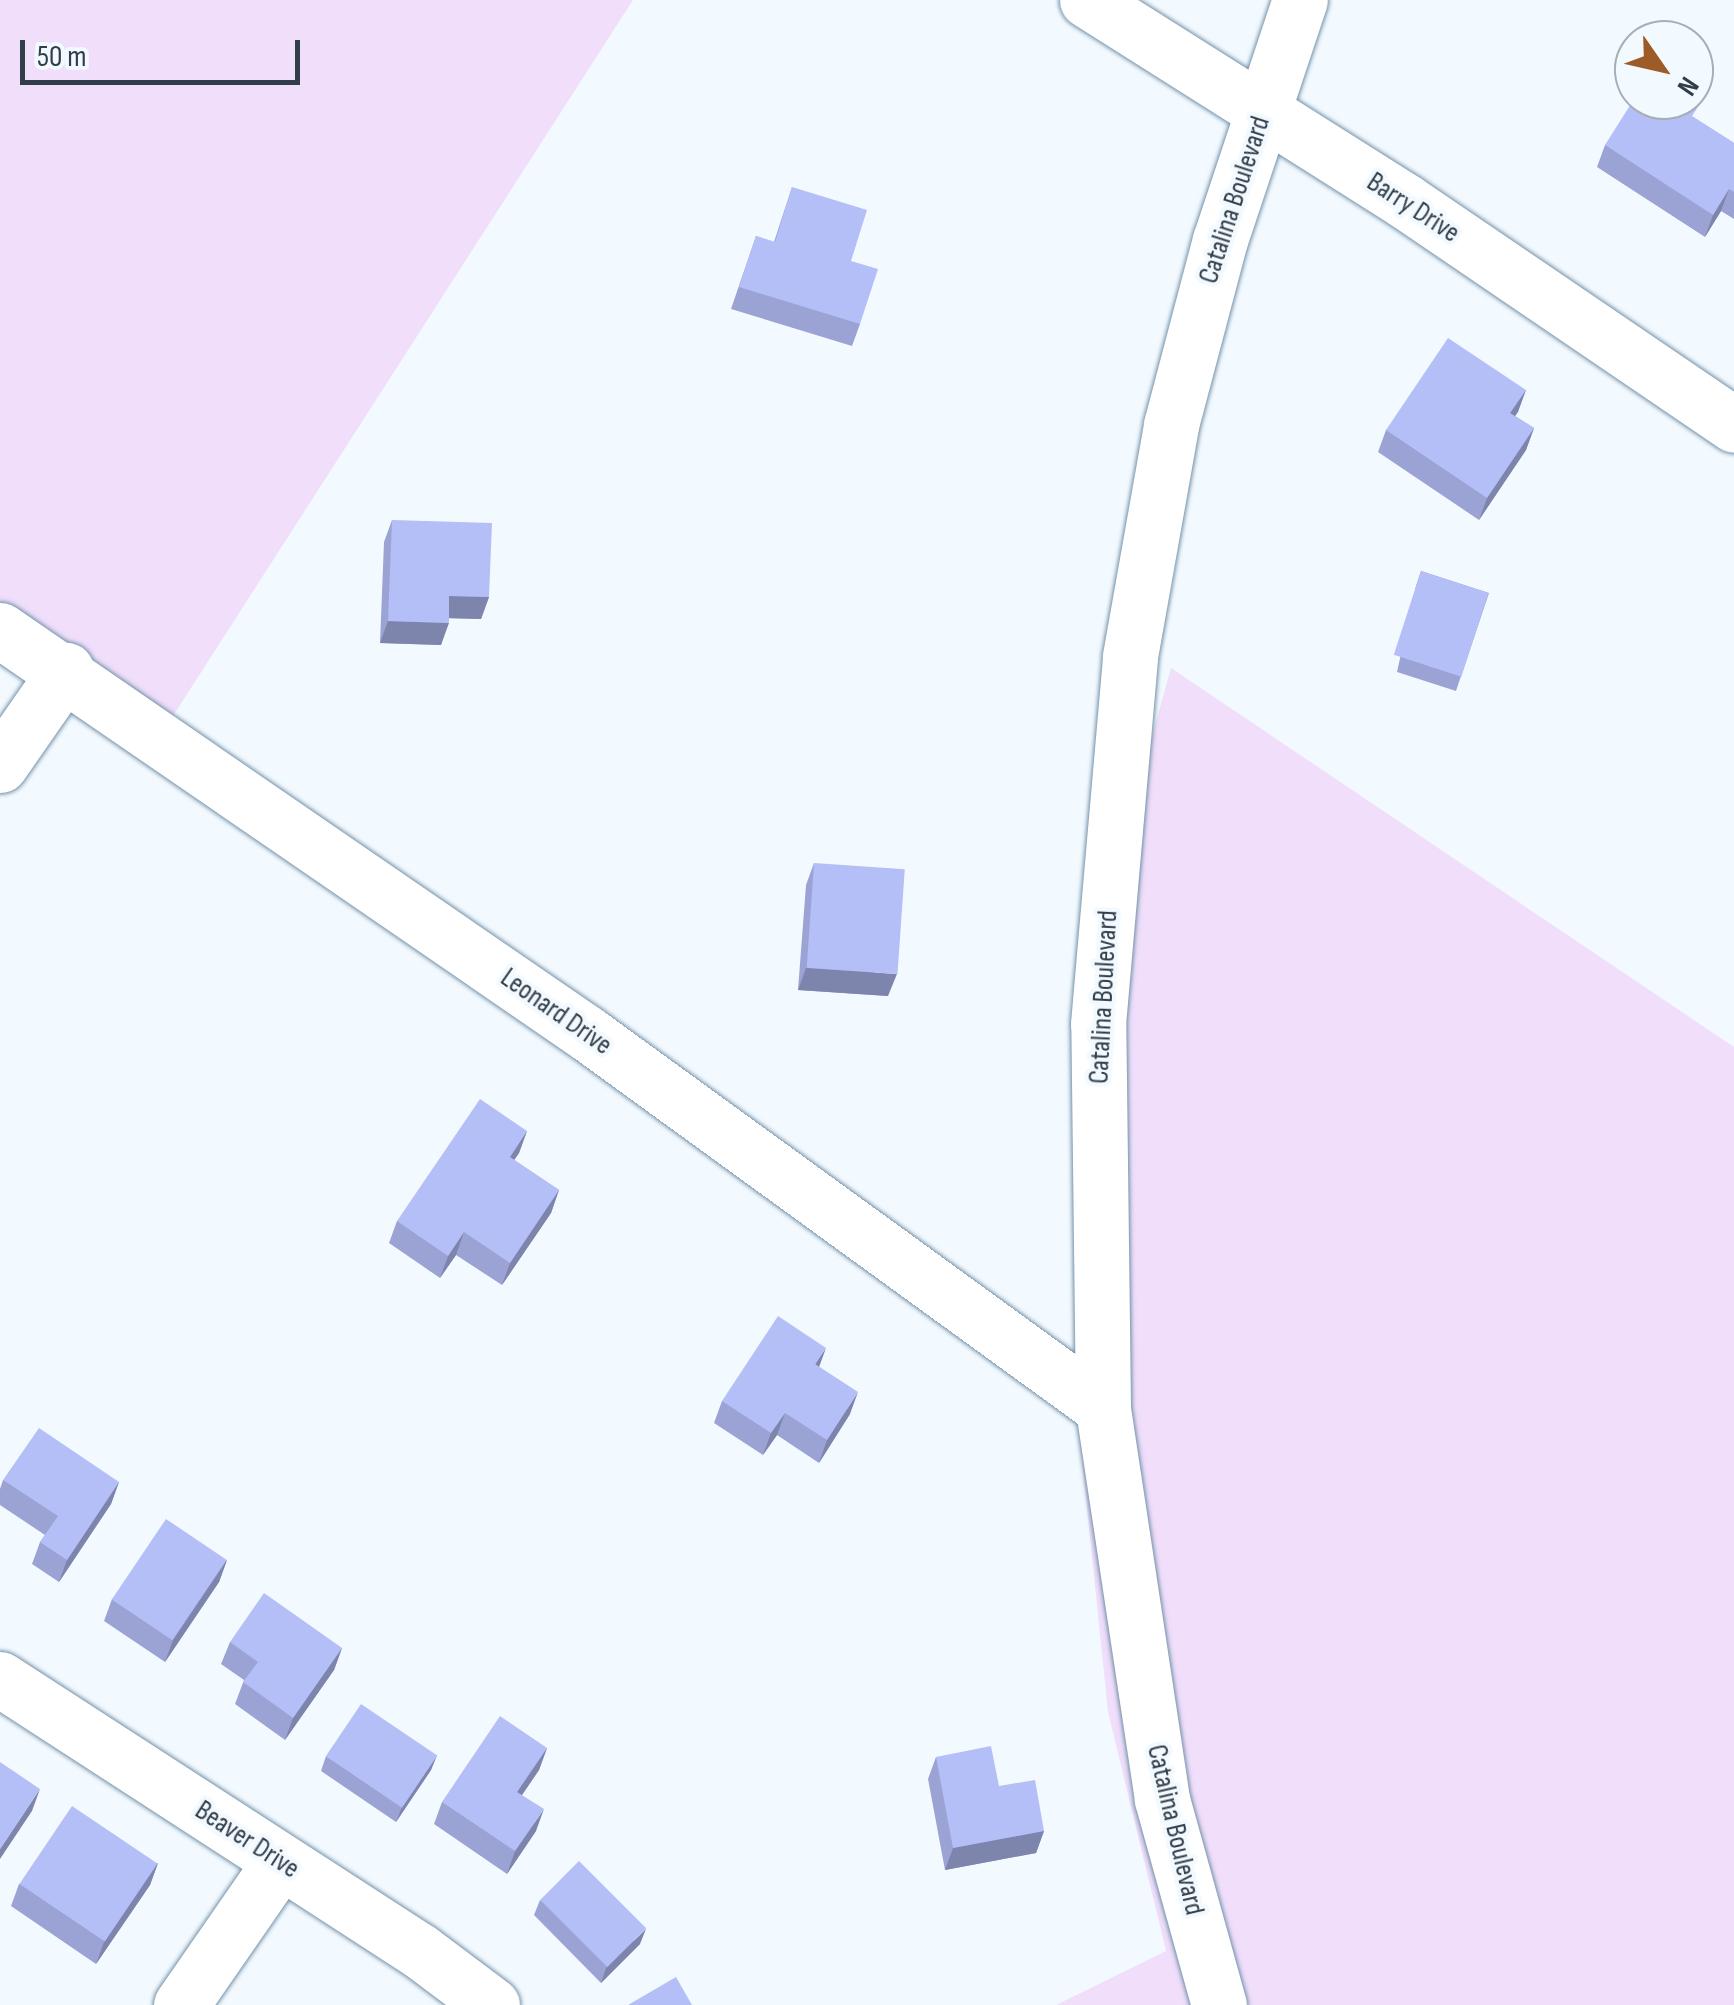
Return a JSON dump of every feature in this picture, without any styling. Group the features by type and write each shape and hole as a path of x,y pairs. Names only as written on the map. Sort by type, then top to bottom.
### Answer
{"street":[{"name":"Barry Drive","path":"1087,0 1405,201 1734,424"},
{"name":"Catalina Boulevard","path":"1219,2005 1162,1799 1103,1408 1098,1024 1130,656 1170,425 1262,113 1300,0"},
{"name":"Leonard Drive","path":"0,630 66,670 588,1034 1103,1408"},
{"path":"0,765 66,670"},
{"name":"Beaver Drive","path":"0,1679 492,2005"},
{"path":"182,2005 280,1862"}],"shaded area":[{"path":"0,0 633,0 171,719 0,606"},
{"path":"1171,668 1734,1047 1734,2005 1240,2005 1182,1797 1125,1415 1132,1406 1123,1400 1119,1027 1141,776"},
{"path":"1077,1411 1198,2005 1056,2005 1166,1951 1108,1712"}],"building":[{"path":"1621,120 1698,120 1734,143 1734,192 1729,189 1713,215 1605,145"},
{"path":"792,187 867,210 851,261 878,269 860,324 739,287 756,236 775,242"},
{"path":"1448,338 1526,390 1510,413 1534,428 1487,498 1386,430"},
{"path":"392,520 492,523 489,597 449,596 449,623 388,621"},
{"path":"1421,571 1489,593 1461,677 1394,655"},
{"path":"814,863 905,869 897,974 807,968"},
{"path":"480,1099 527,1131 510,1157 559,1190 510,1263 464,1232 448,1256 397,1221"},
{"path":"778,1316 826,1348 815,1364 858,1392 827,1440 785,1413 771,1433 722,1401"},
{"path":"39,1428 119,1482 67,1560 40,1542 58,1516 3,1480"},
{"path":"166,1519 227,1560 172,1640 112,1599"},
{"path":"264,1593 342,1648 293,1718 243,1682 258,1662 230,1642"},
{"path":"361,1704 437,1755 402,1808 326,1756"},
{"path":"500,1716 547,1748 517,1792 544,1809 515,1851 442,1802"},
{"path":"991,1746 999,1786 1035,1780 1044,1831 953,1848 936,1757"},
{"path":"0,1762 40,1789 0,1849"},
{"path":"72,1806 157,1864 105,1942 19,1884"},
{"path":"579,1861 646,1928 607,1967 540,1900"},
{"path":"676,1977 692,2005 628,2005"}]}
